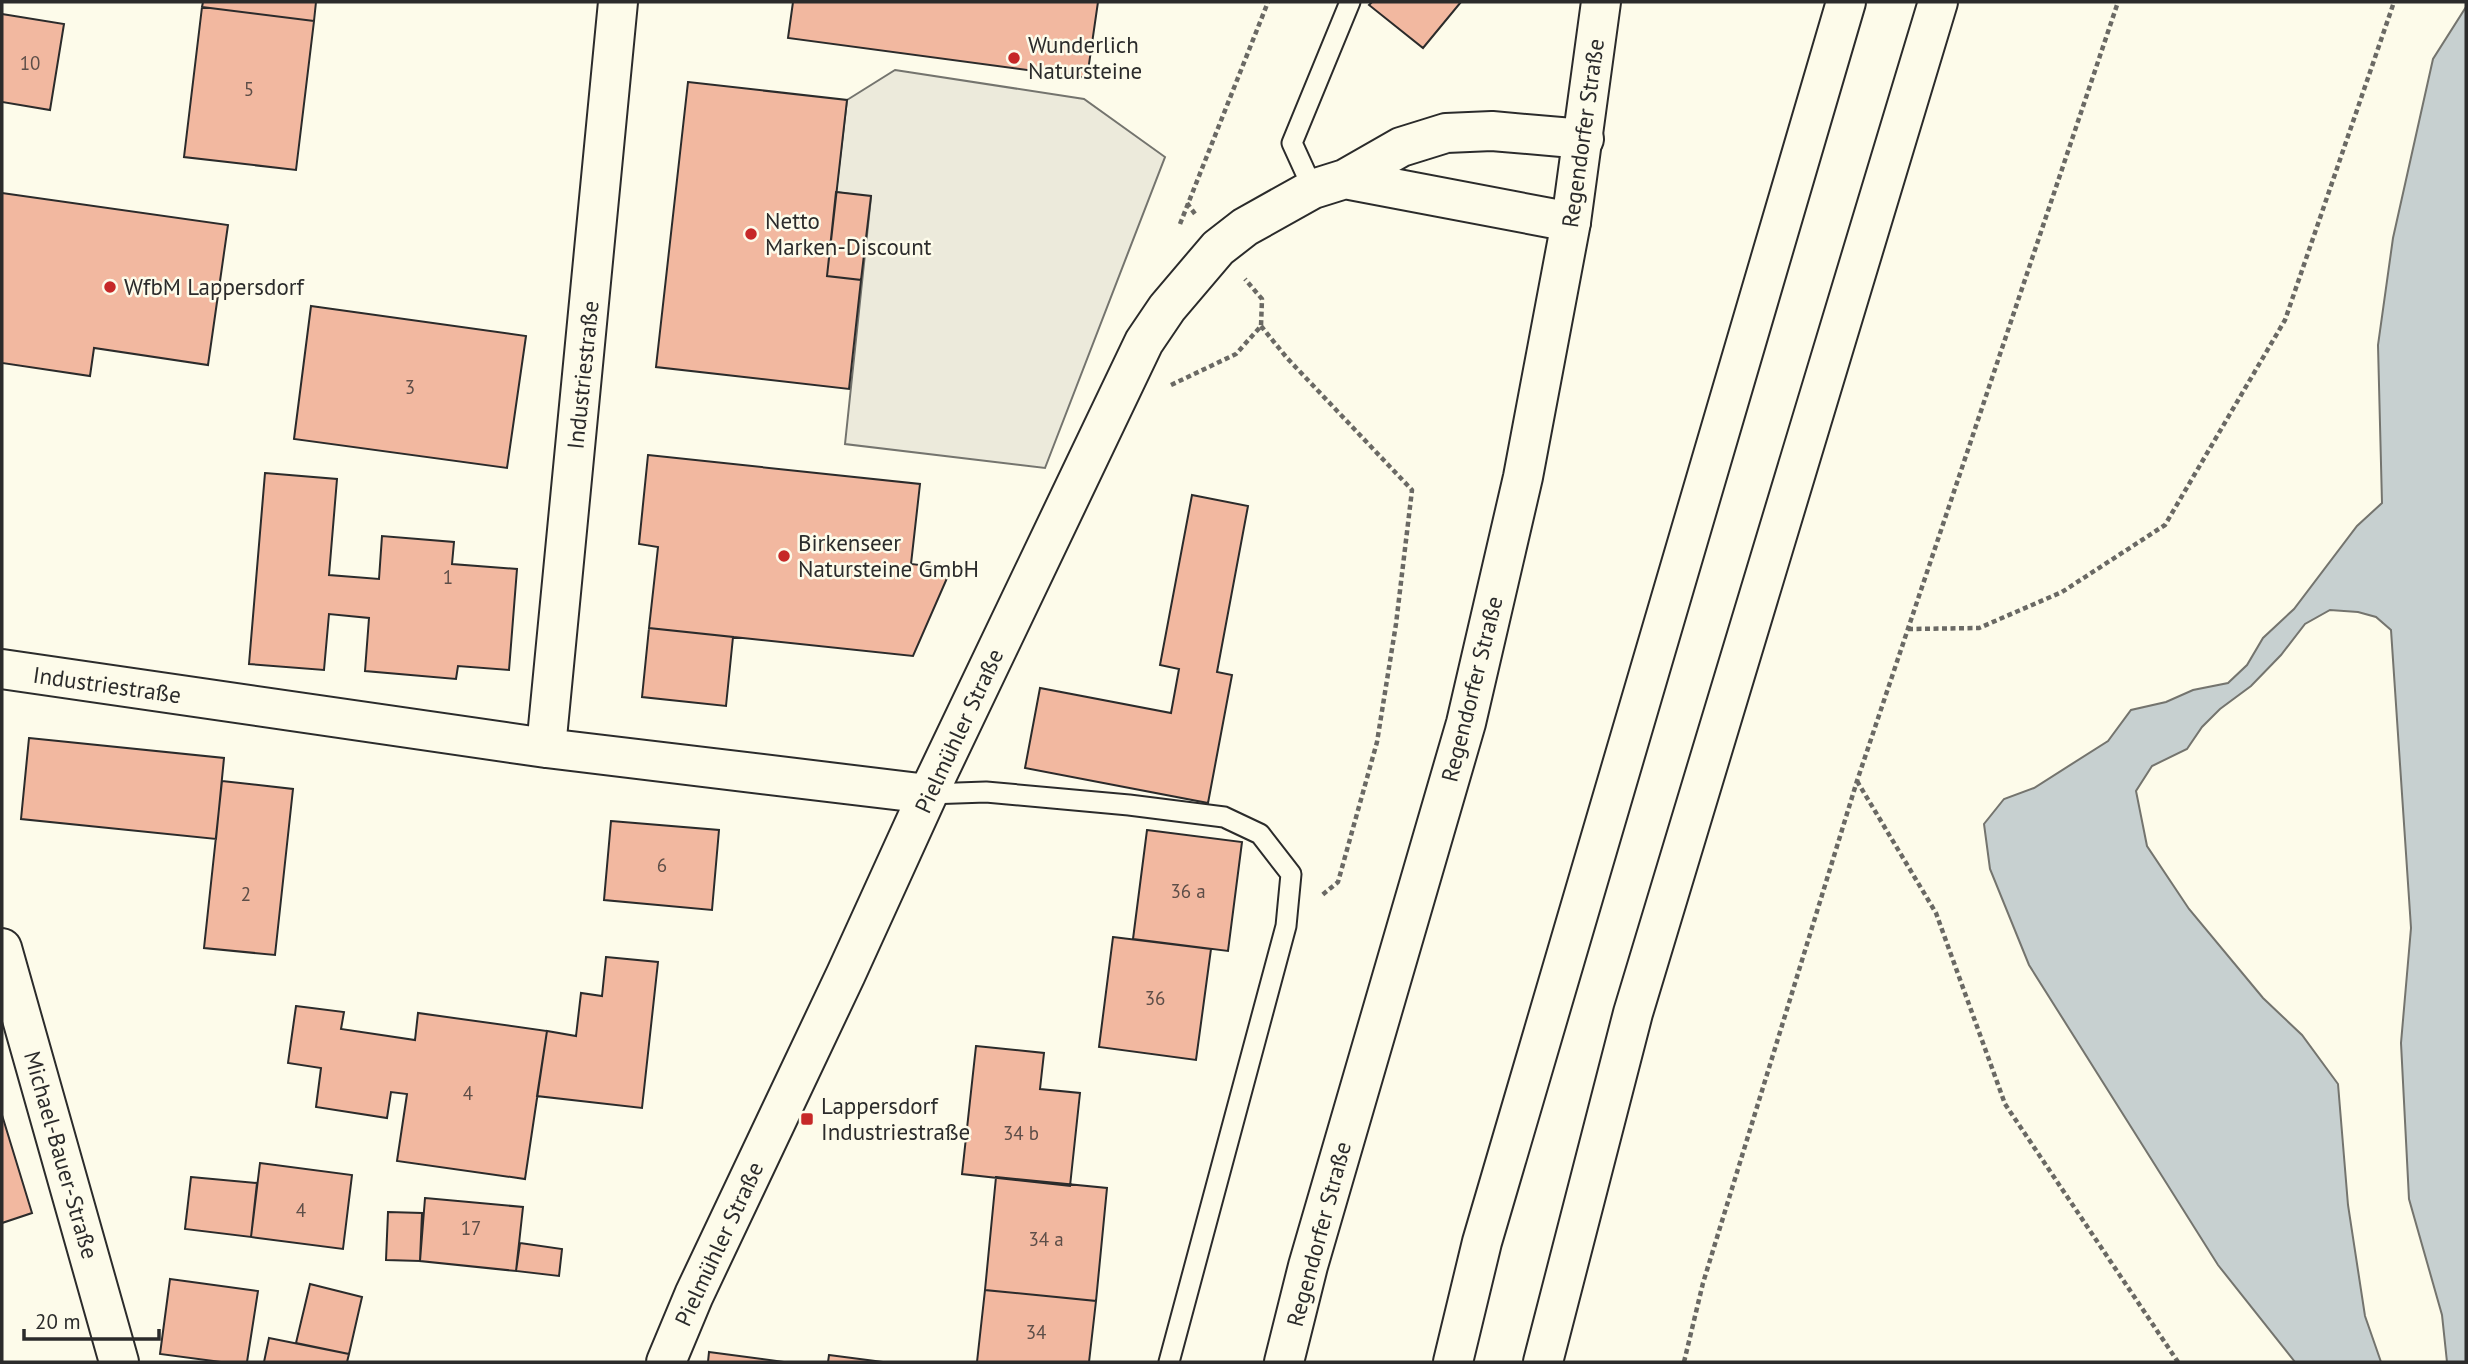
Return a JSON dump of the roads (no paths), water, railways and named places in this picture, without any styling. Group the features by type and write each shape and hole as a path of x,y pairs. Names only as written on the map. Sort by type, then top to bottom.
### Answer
{"main road":[{"name":"Industriestraße","path":"546,748 618,2"},
{"name":"Regendorfer Straße","path":"1284,1362 1308,1266 1466,723 1523,477 1571,222 1601,2"},
{"path":"1453,1362 1482,1242 1846,2"},
{"path":"1543,1362 1633,1013 1938,2"},
{"name":"Pielmühler Straße","path":"666,1362 694,1295 928,794 1150,333 1167,308 1219,248 1245,227 1401,147 1446,133 1492,131 1584,139"},
{"path":"1329,184 1571,222"},
{"name":"Industriestraße","path":"2,669 546,748 928,794"},
{"name":"Michael-Bauer-Straße","path":"2,948 119,1362"}],"lane":[{"path":"1329,184 1292,143 1350,2"},
{"path":"928,794 985,792 1224,817 1260,834 1291,874 1286,926 1169,1362"}],"place":[{"name":"Wunderlich Natursteine","path":"1014,58"},
{"name":"Netto Marken-Discount","path":"751,234"},
{"name":"WfbM Lappersdorf","path":"110,287"},
{"name":"Birkenseer Natursteine GmbH","path":"784,556"},
{"name":"Lappersdorf Industriestraße","path":"807,1119"}]}
